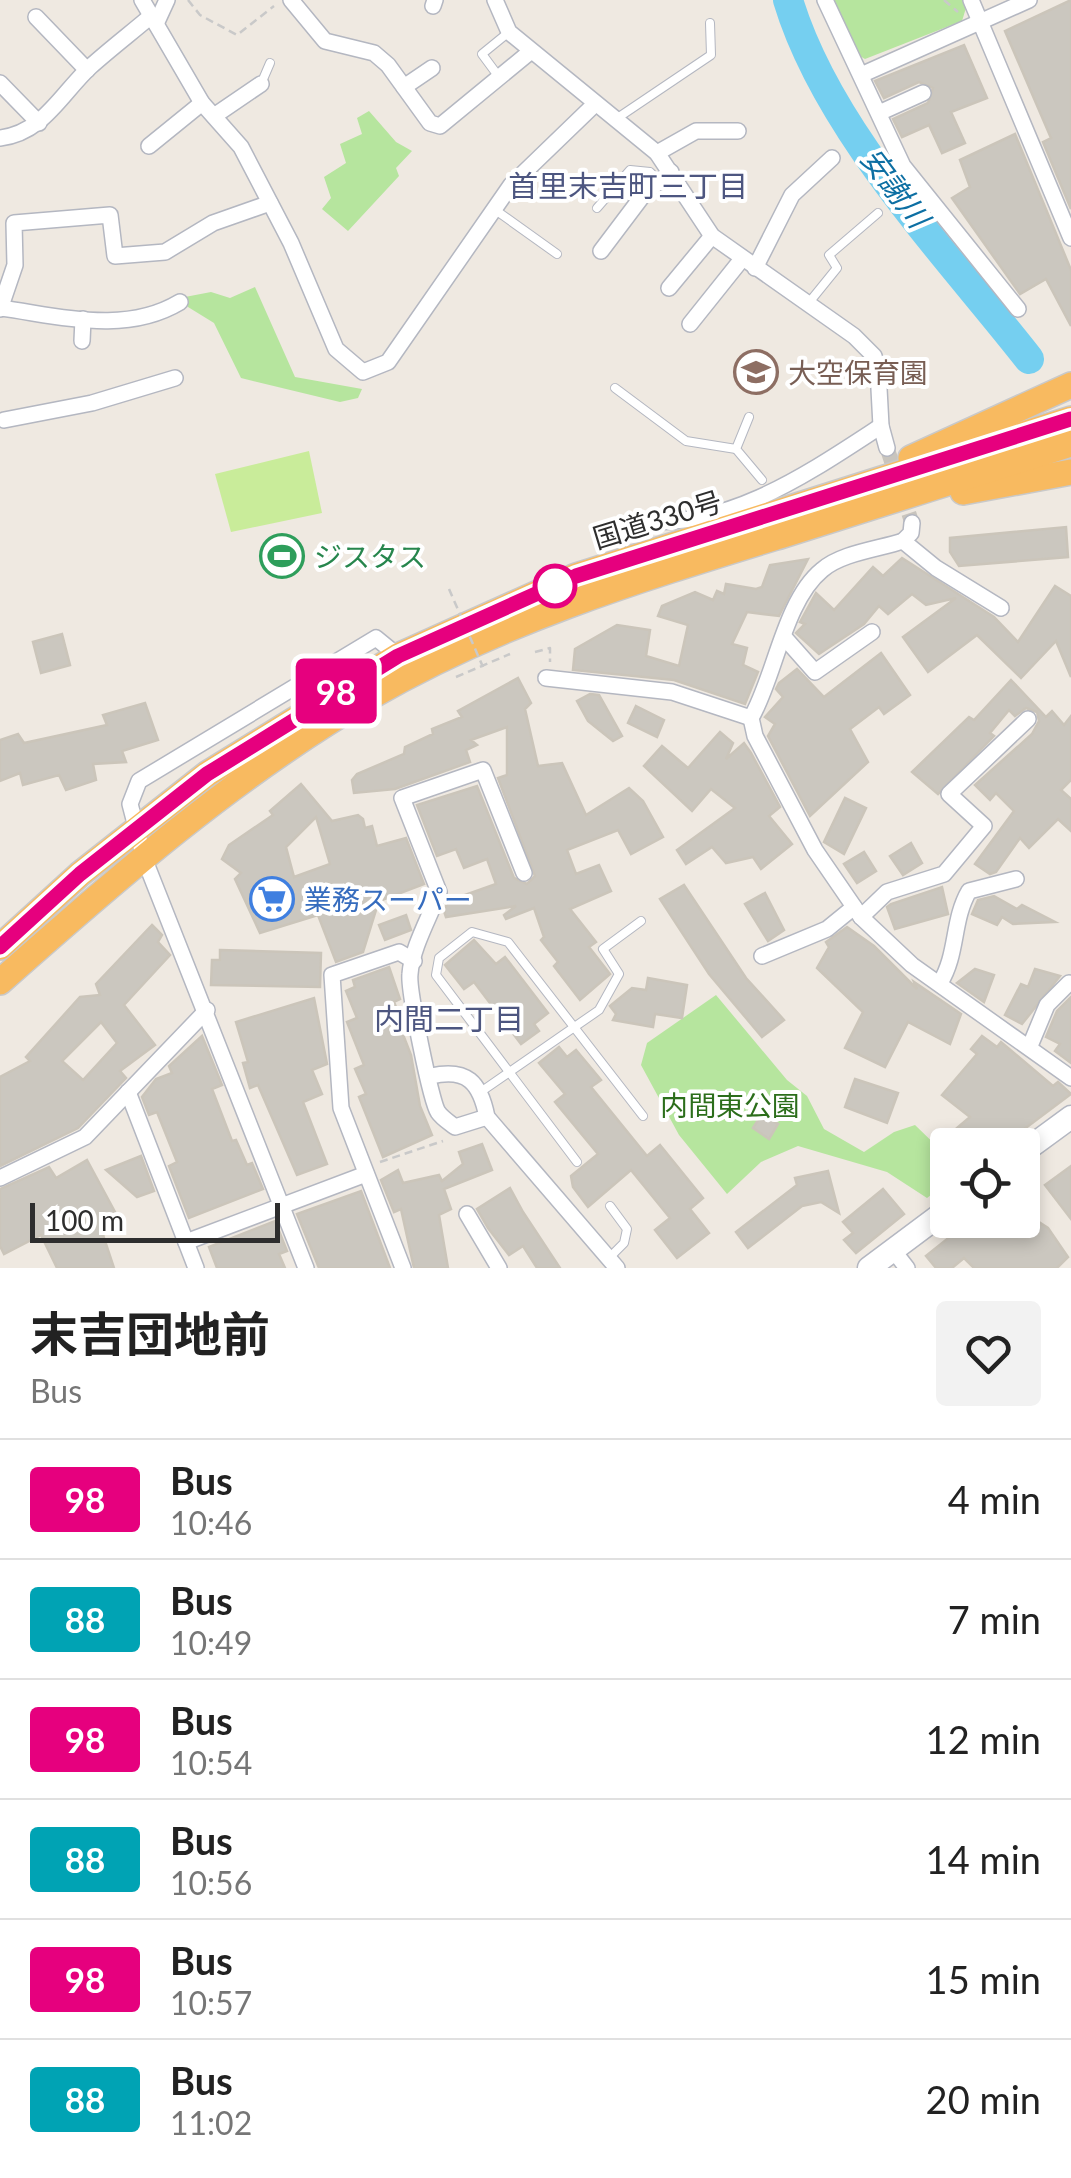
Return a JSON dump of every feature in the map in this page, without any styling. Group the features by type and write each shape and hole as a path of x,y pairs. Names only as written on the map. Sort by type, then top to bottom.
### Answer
{"highway":[{"path":"884,481 910,459 1071,385"},
{"name":"国道330号","path":"0,948 207,774 398,656 576,576 773,495 884,481 1071,419"},
{"name":"国道330号","path":"0,982 144,858 272,759 371,696 464,648 581,597 1071,444"},
{"path":"920,492 958,493 1071,472"}],"main road":[{"path":"1040,1139 1071,1116"},
{"path":"868,1268 900,1259 930,1228"}],"street":[{"path":"142,0 202,104 241,147 336,349 363,372 388,362 510,185 595,104"},
{"path":"0,138 16,136 39,122 87,70 153,20 167,0"},
{"path":"291,0 325,41 374,53 430,123 440,126 530,52"},
{"path":"496,0 509,32 530,52 657,153 666,177 712,236 874,356 881,381 880,426 887,448"},
{"path":"825,0 903,166 1018,309"},
{"path":"861,75 972,11 1029,0"},
{"path":"972,11 1071,238"},
{"path":"36,17 87,70"},
{"path":"404,88 432,68"},
{"path":"0,83 39,122"},
{"path":"214,116 262,84"},
{"path":"879,113 924,93"},
{"path":"148,146 202,104"},
{"path":"657,153 696,131 738,131"},
{"path":"690,324 748,263 792,195 832,158"},
{"path":"602,251 619,223 666,177"},
{"path":"180,302 135,321 0,309 15,264 14,223 110,215 115,256 165,252 213,222 270,203"},
{"path":"669,288 712,236"},
{"path":"82,342 84,319"},
{"path":"1,422 175,378"},
{"path":"638,520 660,523 773,495 880,426"},
{"path":"912,523 903,542 824,568 784,637 752,718 760,750 777,784 858,912 912,965 1071,1078"},
{"path":"903,542 936,568 1001,608"},
{"path":"784,637 815,672 872,632"},
{"path":"306,1268 144,858 130,804 139,781 376,638 398,656"},
{"path":"546,678 672,692 752,718"},
{"path":"762,956 827,929 886,892 944,874 984,826 949,794 1028,719"},
{"path":"487,1117 455,1128 438,1113 430,1093 431,1076 422,1052 410,975 439,892 402,798 483,770 524,873"},
{"path":"940,983 950,966 959,908 969,891 1016,879"},
{"path":"403,1268 341,1108 332,975 399,952 414,961"},
{"path":"1030,1046 1047,1005 1068,983"},
{"path":"0,1178 85,1137 207,1010"},
{"path":"431,1076 450,1072 468,1076 482,1092 487,1117 613,1263"},
{"path":"128,1092 196,1268"},
{"path":"186,1242 365,1171"},
{"path":"467,1214 500,1268"}],"lane":[{"path":"616,119 711,56 710,23"},
{"path":"499,77 482,54 509,32"},
{"path":"262,84 270,64"},
{"path":"597,208 630,170 666,177"},
{"path":"494,208 557,254"},
{"path":"807,305 837,268 829,255 878,213"},
{"path":"615,388 686,442 736,449 773,495"},
{"path":"736,449 749,418"},
{"path":"482,1092 599,1010 619,974 603,950 641,921"},
{"path":"578,1162 436,975 439,958 472,932 508,942 642,1116"},
{"path":"610,1206 627,1229 613,1263"}],"path":[{"path":"188,0 200,15 237,34 282,0"},
{"path":"944,0 972,11"},
{"path":"449,589 483,666"},
{"path":"535,652 550,648 546,678"},
{"path":"456,678 510,654"},
{"path":"365,1171 442,1143 455,1128"}],"green space":[{"path":"833,0 963,0 966,8 962,21 865,59 858,55"},
{"path":"369,111 396,142 412,151 396,168 399,176 348,231 322,209 331,198 324,177 346,163 340,144 362,134 357,118"},
{"path":"255,287 295,377 362,389 358,398 340,402 241,378 214,323 188,307 185,297 211,292 230,298"},
{"path":"309,451 322,513 231,532 215,474"},
{"name":"内間東公園","path":"716,995 787,1080 807,1096 824,1129 864,1152 894,1132 915,1125 930,1140 930,1196 927,1198 887,1172 798,1146 761,1162 727,1194 679,1135 641,1065 647,1043"}],"building":[{"path":"1071,0 1071,209 1043,142 1051,138 1005,31"},
{"path":"964,45 987,98 951,112 965,143 942,153 929,125 902,137 893,119 928,103 933,88 919,82 884,98 875,81"},
{"path":"1015,134 1071,270 1071,326 1046,279 1020,294 952,198 970,187 960,160"},
{"path":"1066,527 1068,557 959,566 950,552 950,538"},
{"path":"902,558 994,617 1018,642 1055,586 1071,596 1071,677 1056,641 1021,678 977,635 928,672 903,637 956,598 926,605 912,594 888,614 879,606 864,624 819,654 796,633 805,624 800,622 816,593 834,610 873,567 883,576"},
{"path":"808,559 779,616 747,612 732,644 747,648 743,665 758,672 745,704 674,680 573,670 575,649 617,625 650,630 646,656 679,666 688,625 658,616 662,606 695,592 713,600 717,591 724,594 726,584 756,589 762,587 770,565"},
{"path":"62,634 70,665 41,673 33,642"},
{"path":"881,653 910,695 884,714 879,707 850,729 868,762 810,816 768,736 775,724 765,717 783,697 776,689 797,669 824,697"},
{"path":"518,678 531,703 525,709 538,766 562,763 586,815 629,788 643,801 663,837 631,854 618,830 567,850 576,874 599,865 611,891 570,909 596,942 589,947 610,974 580,1000 554,966 558,962 541,940 544,937 534,908 506,919 504,915 516,906 446,917 444,911 448,901 496,884 487,859 464,868 456,849 437,856 417,805 477,786 514,878 527,884 535,876 498,778 507,775 507,727 471,740 477,745 466,750 470,762 395,789 354,793 352,780 357,774 404,754 405,747 433,734 432,729 462,717 458,711"},
{"path":"1011,680 1046,717 1052,711 1064,725 1071,716 1071,780 1061,790 1071,799 1071,831 1058,819 1029,848 1020,838 996,872 990,874 975,864 1014,811 996,793 990,800 975,785 1032,734 1039,721 1037,712 1026,708 1015,716 1009,710 990,733 994,736 938,794 912,772 969,717 974,720"},
{"path":"590,694 599,695 622,736 613,741 588,721 577,701"},
{"path":"145,703 158,740 122,751 126,762 93,764 96,780 66,790 59,775 23,785 20,773 0,781 0,740 18,734 24,743 107,725 103,715"},
{"path":"636,706 664,720 657,737 628,723"},
{"path":"720,732 733,743 726,759 744,743 751,753 780,807 769,816 792,844 761,869 753,857 726,863 712,847 686,864 677,850 735,808 711,789 692,811 644,766 662,746 688,768"},
{"path":"301,784 332,821 358,815 365,828 372,826 377,846 406,838 424,884 374,903 376,910 363,952 336,962 318,915 260,933 235,879 241,873 222,859 229,845 273,815 270,811","holes":["316,817 330,864 294,877 286,847"]},
{"path":"845,798 866,808 844,854 824,842"},
{"path":"911,843 922,863 903,875 890,856"},
{"path":"864,852 876,871 857,883 844,864"},
{"path":"684,885 746,978 784,1020 762,1037 709,974 660,899"},
{"path":"942,887 948,914 895,929 887,907"},
{"path":"765,893 784,930 768,941 745,904"},
{"path":"994,896 1055,922 1013,924 1002,917 997,925 972,914 978,900"},
{"path":"406,915 411,930 385,940 379,925"},
{"path":"152,925 162,935 158,942 170,955 124,1005 155,1045 120,1071 126,1078 78,1128 0,1166 0,1077 30,1061 26,1057 80,997 100,995 96,984","holes":["101,1022 117,1043 83,1080 62,1061"]},
{"path":"847,927 874,946 917,989 914,982 961,1014 950,1044 908,1022 885,1067 845,1048 863,1012 817,968 829,947 826,942"},
{"path":"474,940 496,964 505,957 548,1013 534,1024 539,1031 521,1044 474,982 464,989 445,965"},
{"path":"220,950 321,953 320,987 211,985 212,960 220,960"},
{"path":"389,967 400,999 394,1002 411,1055 420,1106 432,1135 383,1157 359,1097 366,1094 355,1069 364,1065 347,1022 357,1018 346,991 355,987 353,980"},
{"path":"975,969 994,975 984,1002 957,983"},
{"path":"1035,969 1060,976 1022,1024 1005,1015 1021,984 1028,987"},
{"path":"648,978 687,985 682,1018 655,1014 653,1027 613,1020 616,1014 610,1006 632,988 646,990"},
{"path":"1071,997 1071,1063 1055,1051 1060,1044 1046,1037 1057,1011"},
{"path":"314,998 327,1064 312,1070 322,1094 303,1102 327,1164 297,1175 258,1085 250,1088 243,1063 248,1062 236,1022"},
{"path":"202,1036 222,1085 212,1089 232,1141 236,1140 247,1165 252,1163 263,1189 189,1218 169,1166 177,1162 157,1112 149,1115 142,1097 156,1079 172,1073 169,1066"},
{"path":"982,1036 997,1047 1001,1042 1053,1086 1058,1082 1071,1094 1026,1128 957,1128 970,1117 942,1095 977,1054 971,1049"},
{"path":"559,1047 567,1057 576,1050 601,1080 591,1087 647,1156 660,1145 703,1198 690,1209 709,1233 677,1258 655,1230 670,1218 631,1170 588,1207 573,1187 571,1176 598,1154 555,1102 565,1094 539,1063"},
{"path":"855,1079 898,1093 887,1123 845,1107"},
{"path":"762,1114 778,1124 769,1139 753,1128"},
{"path":"482,1144 492,1170 444,1189 451,1209 439,1215 448,1268 414,1268 401,1209 394,1212 381,1180 398,1170 403,1183 439,1175 442,1181 463,1164 459,1152"},
{"path":"141,1156 154,1191 137,1197 106,1170"},
{"path":"87,1160 122,1225 103,1235 114,1268 57,1268 41,1235 4,1254 0,1246 0,1189 49,1167 56,1178"},
{"path":"1071,1166 1071,1219 1045,1185"},
{"path":"828,1171 839,1213 821,1202 802,1206 748,1248 736,1232 797,1185 795,1178"},
{"path":"510,1188 560,1268 537,1268 523,1246 509,1255 488,1228 477,1209"},
{"path":"883,1189 904,1214 856,1253 844,1240 853,1233 843,1222"},
{"path":"361,1191 390,1268 319,1268 297,1214"},
{"path":"275,1221 287,1251 279,1254 285,1268 217,1268 209,1247"},
{"path":"1040,1223 1068,1257 1057,1268 974,1268 964,1258 952,1268 936,1268 926,1256 948,1238 1040,1238"}],"waterway":[{"name":"安謝川","path":"788,0 830,96 860,143 1029,359"}],"tunnel":[{"path":"887,448 912,523"}],"bus line":[{"name":"98","path":"0,947 80,874 207,774 398,656 576,576 840,496 1071,419"}],"place":[{"name":"大空保育園","path":"756,372"},
{"name":"ジスタス","path":"282,556"},
{"name":"業務スーパー","path":"272,899"}],"district":[{"name":"首里末吉町三丁目","path":"628,185"},
{"name":"内間二丁目","path":"449,1018"}]}
